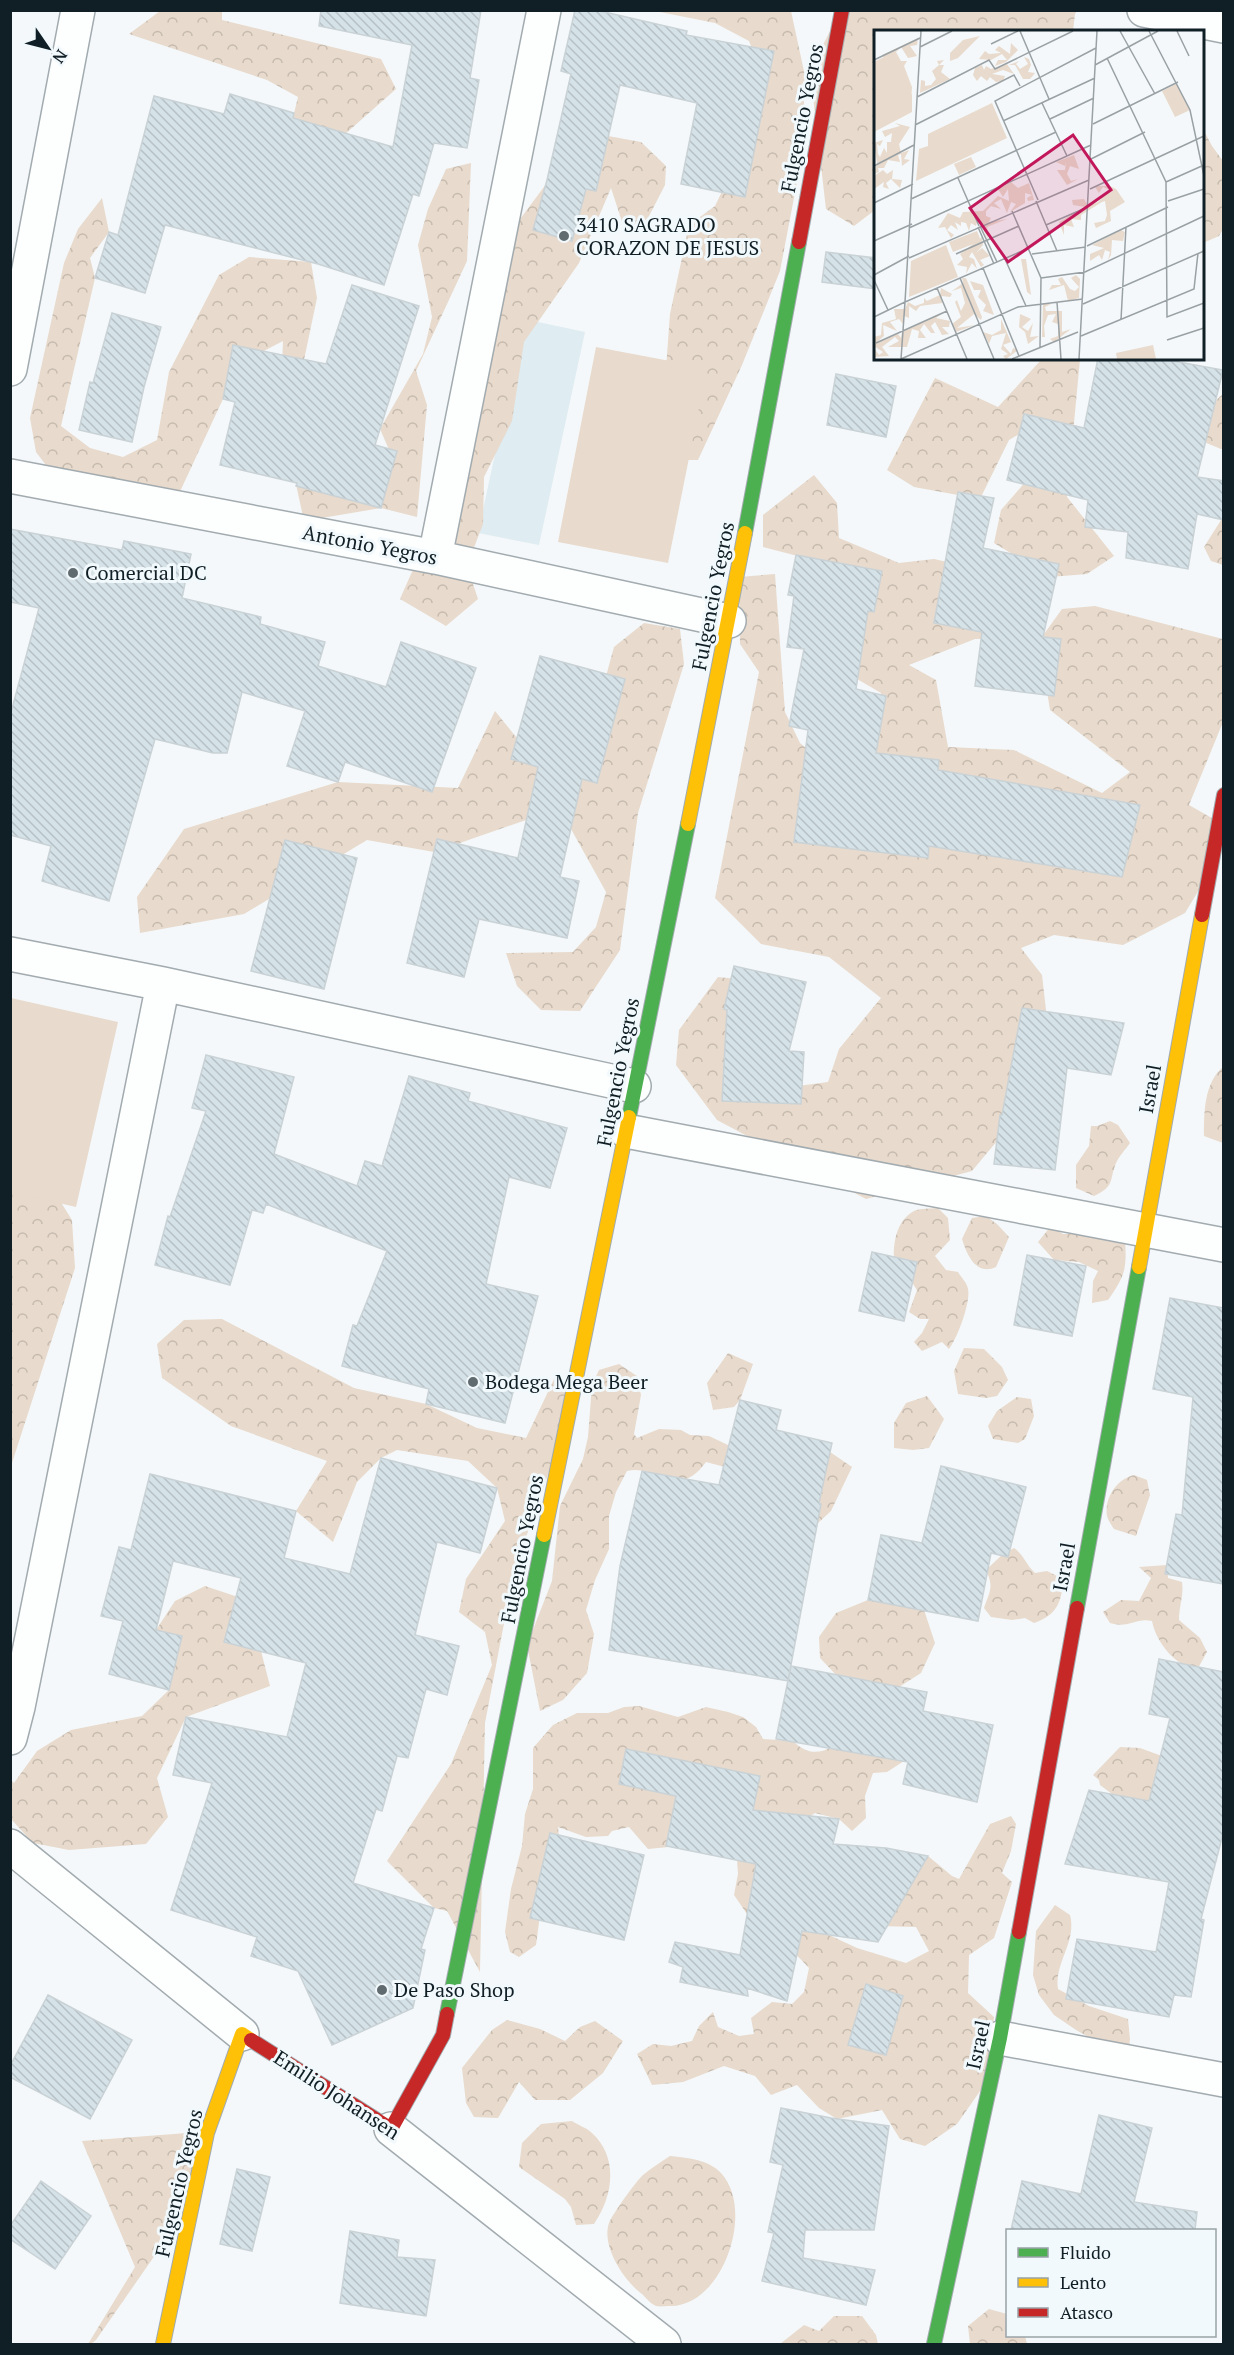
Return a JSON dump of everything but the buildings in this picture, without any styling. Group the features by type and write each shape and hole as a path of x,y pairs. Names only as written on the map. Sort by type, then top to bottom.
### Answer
{"street":[{"path":"10,369 78,10"},
{"path":"435,557 544,10"},
{"name":"Fulgencio Yegros","path":"391,2128 443,2035 729,621 842,10"},
{"path":"1144,10 1224,26"},
{"name":"Antonio Yegros","path":"10,476 435,557 729,621"},
{"name":"Israel","path":"934,2344 1000,2038 1224,795"},
{"path":"10,954 163,984 634,1086"},
{"path":"10,1738 21,1695 163,984"},
{"path":"626,1131 1224,1245"},
{"name":"Emilio Johansen","path":"10,1846 242,2034 391,2128 664,2344"},
{"name":"Fulgencio Yegros","path":"163,2344 207,2133 242,2034"},
{"path":"1000,2038 1224,2080"}],"shaded area":[{"path":"524,319 585,332 539,545 478,533"}],"green space":[{"path":"160,11 222,11 222,20 381,59 396,89 300,174 286,146 298,97 267,80 129,34"},
{"path":"655,11 791,11 805,76 802,156 780,271 742,365 698,460 680,460 660,450 670,314 689,225 715,206 747,140 755,56 749,41 715,23"},
{"path":"840,11 1077,11 1073,30 874,30 874,211 854,226 826,209 810,71"},
{"path":"1204,131 1223,161 1223,229 1219,236 1204,243"},
{"path":"608,136 641,142 666,166 665,185 647,220 625,231 611,188 579,263 524,342 512,421 484,477 483,524 467,566 478,599 446,626 400,599 415,565 503,242 567,156"},
{"path":"471,163 467,261 416,371 427,405 417,517 381,508 304,521 280,411 283,341 254,356 223,399 177,498 58,481 36,452 30,418 64,263 78,229 102,198 109,232 90,258 95,278 61,426 90,448 123,457 157,440 169,372 219,275 249,257 311,262 317,298 288,436 394,461 380,429 423,354 432,317 418,245 428,209 446,169"},
{"path":"596,347 707,368 668,563 558,542"},
{"path":"1041,360 1080,360 1067,497 1114,556 1087,574 1050,577 994,543 1001,510 1047,457 1038,423 1009,440 980,499 914,487 887,470 935,378 998,407"},
{"path":"1223,394 1223,449 1221,449 1204,442 1206,422 1211,409"},
{"path":"814,475 837,503 839,538 899,563 934,559 1030,581 1011,638 975,639 909,665 936,680 948,747 1014,750 1102,793 1130,772 1050,710 1039,641 1062,609 1095,606 1223,639 1223,722 1189,805 1217,821 1220,855 1185,913 1123,945 1054,935 1021,948 1042,975 1046,1010 1022,1111 972,1171 866,1199 717,1120 676,1065 679,1030 718,977 784,984 760,1091 828,1082 839,1049 881,998 829,957 761,944 715,898 759,672 740,644 739,577 775,574 785,712 800,743 826,765 865,764 881,693 852,676 867,574 763,547 763,515"},
{"path":"1223,517 1223,565 1211,561 1204,547"},
{"path":"644,623 680,629 684,664 638,813 620,950 580,1011 541,1010 517,986 506,953 573,952 596,927 606,892 571,829 526,820 434,852 367,840 244,914 140,933 137,897 184,829 338,782 458,788 495,711 516,737 582,764 614,647"},
{"path":"11,998 118,1022 76,1207 11,1192"},
{"path":"1223,1067 1223,1143 1204,1136 1206,1099 1212,1081"},
{"path":"1110,1121 1118,1125 1130,1143 1117,1160 1108,1186 1094,1196 1076,1188 1076,1165 1089,1146 1091,1126"},
{"path":"11,1171 52,1188 72,1220 75,1268 11,1466"},
{"path":"938,1208 948,1218 950,1240 935,1256 946,1270 958,1272 968,1289 968,1295 963,1320 949,1349 942,1342 922,1351 914,1342 929,1319 920,1319 909,1312 917,1290 894,1262 894,1247 899,1227 908,1215 916,1210"},
{"path":"986,1216 1009,1237 996,1267 983,1269 973,1262 962,1239 972,1218"},
{"path":"1051,1226 1063,1234 1073,1234 1086,1229 1125,1240 1124,1272 1108,1300 1092,1303 1093,1281 1098,1271 1079,1262 1054,1260 1038,1242"},
{"path":"222,1319 354,1388 426,1404 477,1428 526,1438 557,1373 571,1409 514,1571 485,1723 480,1972 447,1911 434,1908 387,1861 451,1764 492,1665 485,1632 459,1612 466,1579 505,1521 497,1488 468,1461 397,1450 381,1458 357,1482 333,1542 296,1511 327,1461 231,1426 162,1378 157,1344 184,1320"},
{"path":"964,1348 984,1349 1002,1367 1008,1380 997,1396 986,1398 958,1394 954,1371"},
{"path":"728,1353 753,1364 740,1400 734,1407 713,1410 707,1383"},
{"path":"619,1364 637,1376 641,1395 634,1434 637,1438 659,1429 681,1430 690,1435 709,1436 730,1446 805,1463 830,1452 852,1467 831,1511 818,1523 810,1523 740,1471 706,1462 696,1473 686,1479 677,1480 638,1470 627,1471 616,1492 609,1516 609,1549 595,1580 586,1610 594,1634 587,1673 563,1700 540,1711 527,1645 552,1581 560,1506 583,1459 588,1437 592,1385 599,1370"},
{"path":"927,1396 944,1419 929,1448 913,1450 894,1448 894,1423 906,1403"},
{"path":"1017,1397 1031,1399 1034,1416 1025,1439 1018,1443 993,1439 988,1426 997,1411"},
{"path":"1134,1475 1147,1480 1150,1495 1136,1536 1114,1529 1108,1518 1107,1509 1113,1490 1122,1481"},
{"path":"1014,1548 1035,1573 1047,1571 1063,1579 1057,1607 1048,1616 1034,1623 1025,1618 1012,1620 991,1617 984,1608 990,1585 986,1570 1003,1554"},
{"path":"1167,1565 1168,1578 1182,1582 1179,1620 1200,1638 1207,1652 1197,1670 1181,1664 1168,1652 1162,1645 1152,1621 1141,1620 1123,1625 1110,1623 1103,1612 1121,1600 1139,1601 1151,1578 1139,1567"},
{"path":"205,1586 238,1597 227,1629 261,1651 270,1686 186,1717 157,1778 168,1817 146,1844 69,1850 33,1843 11,1819 11,1780 14,1783 37,1751 71,1730 142,1716 169,1690 156,1630 175,1601"},
{"path":"900,1596 924,1610 935,1643 921,1673 888,1694 839,1678 820,1658 819,1637 836,1613 868,1600"},
{"path":"639,1706 678,1717 706,1707 728,1712 743,1717 756,1727 763,1739 793,1741 808,1751 815,1752 829,1748 852,1736 904,1761 887,1772 873,1773 865,1796 866,1818 852,1831 839,1819 815,1813 798,1825 829,1935 857,1948 906,1963 929,1951 916,1927 878,1926 887,1876 928,1856 959,1879 990,1824 1011,1816 1016,1824 1011,1851 1002,1873 1012,1882 994,1938 969,1955 968,1993 994,2017 985,2084 957,2124 925,2146 900,2139 882,2110 837,2119 819,2108 797,2085 771,2095 755,2076 724,2066 683,2082 652,2085 637,2054 653,2044 671,2046 692,2041 699,2026 713,2012 718,2027 739,2036 754,2034 751,2018 772,2002 792,2004 804,1992 809,1968 788,1946 747,1914 734,1895 738,1874 737,1859 689,1845 648,1849 629,1827 612,1831 608,1836 586,1837 558,1827 560,1847 540,1915 536,1945 519,1957 510,1952 505,1932 511,1889 522,1846 525,1814 533,1789 533,1748 553,1725 577,1713 608,1713 624,1707"},
{"path":"1120,1747 1140,1748 1162,1756 1172,1804 1116,1797 1100,1785 1099,1780 1093,1775"},
{"path":"1055,1905 1070,1915 1071,1925 1071,1934 1059,1970 1058,1989 1089,2006 1128,2019 1129,2047 1094,2040 1076,2030 1054,2015 1039,1995 1033,1975 1036,1931"},
{"path":"507,2020 540,2029 565,2041 580,2027 595,2021 623,2041 603,2073 570,2100 535,2100 519,2082 498,2118 474,2117 466,2103 462,2068 492,2030"},
{"path":"572,2121 590,2131 601,2143 610,2165 606,2201 594,2224 576,2225 571,2207 565,2199 519,2167 522,2143 541,2124"},
{"path":"213,2131 194,2199 96,2340 88,2344 135,2267 82,2141"},
{"path":"670,2156 704,2162 721,2173 731,2190 735,2210 734,2232 728,2254 718,2274 705,2291 689,2302 659,2306 649,2301 628,2281 611,2252 607,2232 611,2219 635,2184 646,2172"},
{"path":"989,2309 1006,2314 1006,2337 1025,2337 1027,2344 970,2344 968,2326"},
{"path":"834,2316 862,2316 876,2335 878,2344 780,2344 804,2325 819,2331"}],"traffic: fast":[{"path":"745,533 799,242"},
{"path":"629,1117 688,824"},
{"path":"1077,1608 1139,1267"},
{"path":"447,2014 544,1535"},
{"path":"934,2344 1000,2038 1019,1932"}],"traffic: slow":[{"path":"688,824 745,533"},
{"path":"1139,1267 1202,915"},
{"path":"544,1535 629,1117"},
{"path":"163,2344 207,2133 242,2034 251,2040"}],"traffic: jam":[{"path":"799,242 842,10"},
{"path":"1202,915 1224,795"},
{"path":"1019,1932 1077,1608"},
{"path":"251,2040 391,2129 443,2035 447,2014"}],"place":[{"name":"3410 SAGRADO CORAZON DE JESUS","path":"564,236"},
{"name":"Comercial DC","path":"73,573"},
{"name":"Bodega Mega Beer","path":"473,1382"},
{"name":"De Paso Shop","path":"382,1990"}]}
